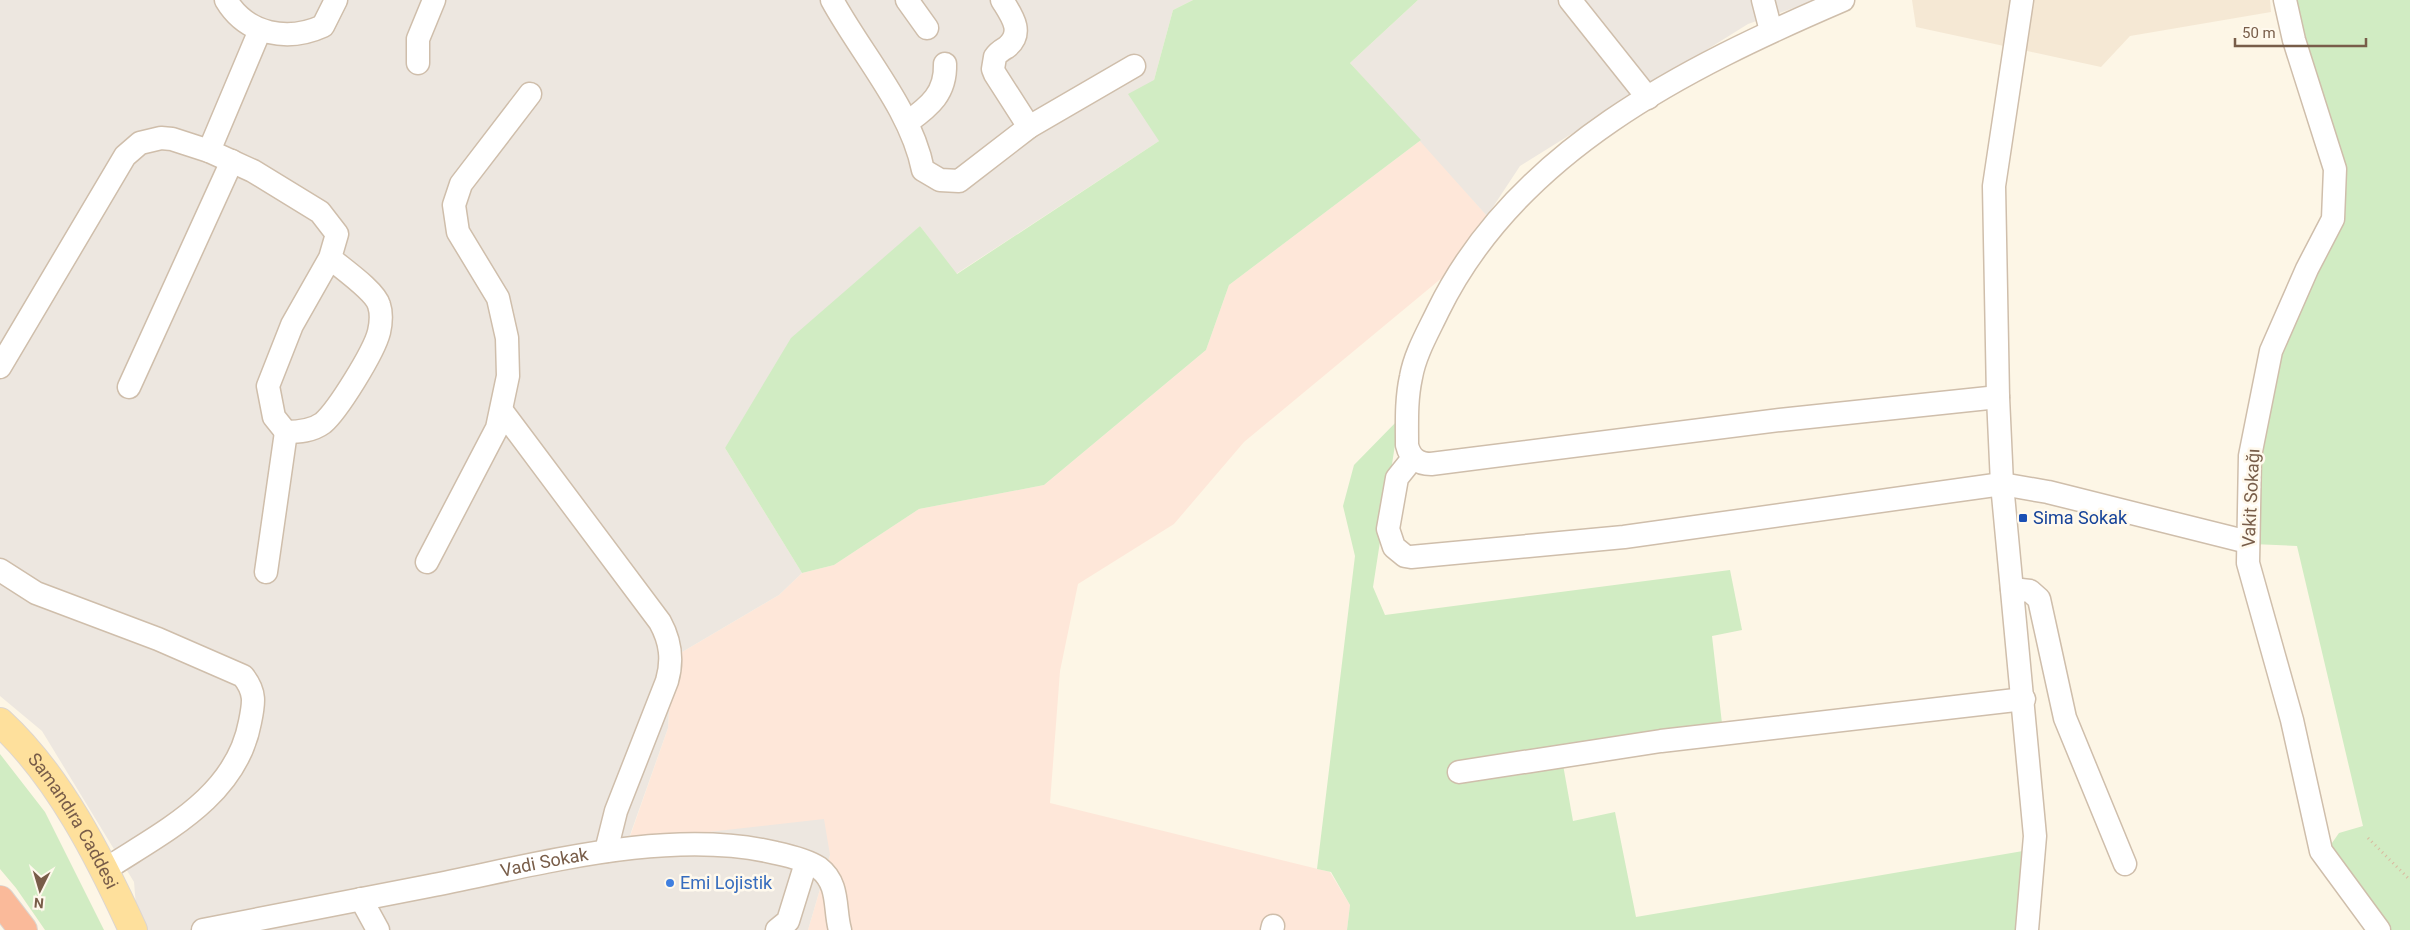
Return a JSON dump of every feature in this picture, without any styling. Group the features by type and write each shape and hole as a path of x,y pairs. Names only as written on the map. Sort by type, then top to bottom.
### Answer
{"highway":[{"path":"0,900 23,930"}],"main road":[{"name":"Samandıra Caddesi","path":"0,722 15,736 63,798 133,930"}],"street":[{"path":"226,0 238,15 260,30 285,36 311,32 323,26 336,0"},
{"path":"418,63 418,39 434,0"},
{"path":"832,0 908,122 920,152 923,170 934,178 949,182 958,181 1029,127 1134,66"},
{"path":"907,0 927,28"},
{"path":"1002,0 1016,24 1016,30 1011,42 995,57 993,68 1029,127"},
{"path":"1570,0 1648,98"},
{"path":"1763,0 1771,31"},
{"path":"1843,0 1771,31 1693,71 1648,98 1605,126 1542,174 1505,210 1468,258 1430,327 1411,375 1408,396 1407,445 1413,458 1418,462 1431,464 1770,422 1998,397"},
{"path":"2022,0 1994,186 1998,397 2002,484 2024,699 2035,836 2027,930"},
{"name":"Vakit Sokağı","path":"2285,0 2294,40 2335,168 2333,219 2307,269 2271,351 2250,456 2248,563 2292,720 2321,852 2378,930"},
{"path":"209,151 260,30"},
{"path":"908,122 926,109 939,94 945,75 945,64"},
{"path":"427,562 497,428 508,376 509,359 504,318 498,298 458,232 454,205 461,184 530,94"},
{"path":"0,367 128,152 140,143 161,138 172,139 209,151 252,171 320,212 337,234 330,258 292,325 268,386 274,417 286,432 266,572"},
{"path":"129,387 232,162"},
{"path":"286,432 305,431 314,428 330,415 347,391 379,332 381,315 376,298 330,258"},
{"path":"502,411 660,622 668,640 671,660 667,681 616,811 606,851"},
{"path":"1413,458 1397,478 1388,530 1394,547 1405,556 1412,557 1624,537 2002,484 2048,492 2248,542"},
{"path":"0,570 36,593 158,639 243,676 250,685 255,698 247,741 225,782 209,799 103,871"},
{"path":"2012,589 2030,590 2039,599 2065,718 2125,864"},
{"path":"1459,772 1661,741 1826,724 2024,699"},
{"name":"Vadi Sokak","path":"203,930 606,851 686,845 751,847 806,862 818,868 832,886 837,902 840,930"},
{"path":"777,930 788,921 806,862"},
{"path":"361,899 378,930"}],"path":[{"path":"2368,838 2410,880"}],"shaded area":[{"path":"0,0 1193,0 1173,10 1154,80 1159,141 956,274 920,226 725,448 802,573 779,595 672,658 668,728 628,841 824,819 830,855 808,930 138,930 134,882 42,731 0,696"},
{"path":"1418,0 1816,0 1748,24 1520,166 1487,216 1350,63"},
{"path":"1912,0 2270,0 2271,12 2130,36 2101,67 1916,27"},
{"path":"1421,140 1487,216 1478,248 1244,442 1174,524 1078,584 1060,671 1050,803 1330,872 1350,905 1347,930 808,930 830,855 628,842 668,728 672,658 779,595 802,573 834,565 919,509 1044,485 1206,350 1229,285"}],"green space":[{"path":"1193,0 1418,0 1350,63 1421,140 1229,285 1206,350 1044,485 919,509 834,565 802,573 725,448 791,338 920,226 957,274 1159,141 1128,94 1154,80 1173,10"},
{"path":"2288,0 2410,0 2410,930 2382,930 2325,853 2339,833 2363,826 2297,546 2252,544 2250,458 2276,349 2330,210 2334,156"},
{"path":"1399,419 1373,587 1385,615 1730,570 1742,630 1712,636 1724,741 1562,759 1573,821 1615,812 1636,917 2023,851 2017,930 1347,930 1350,905 1331,872 1317,869 1355,556 1343,506 1354,465"},
{"path":"0,754 45,812 104,930 45,930 16,888 0,869"}],"place":[{"name":"Sima Sokak","path":"2023,518"},
{"name":"Emi Lojistik","path":"670,883"}]}
